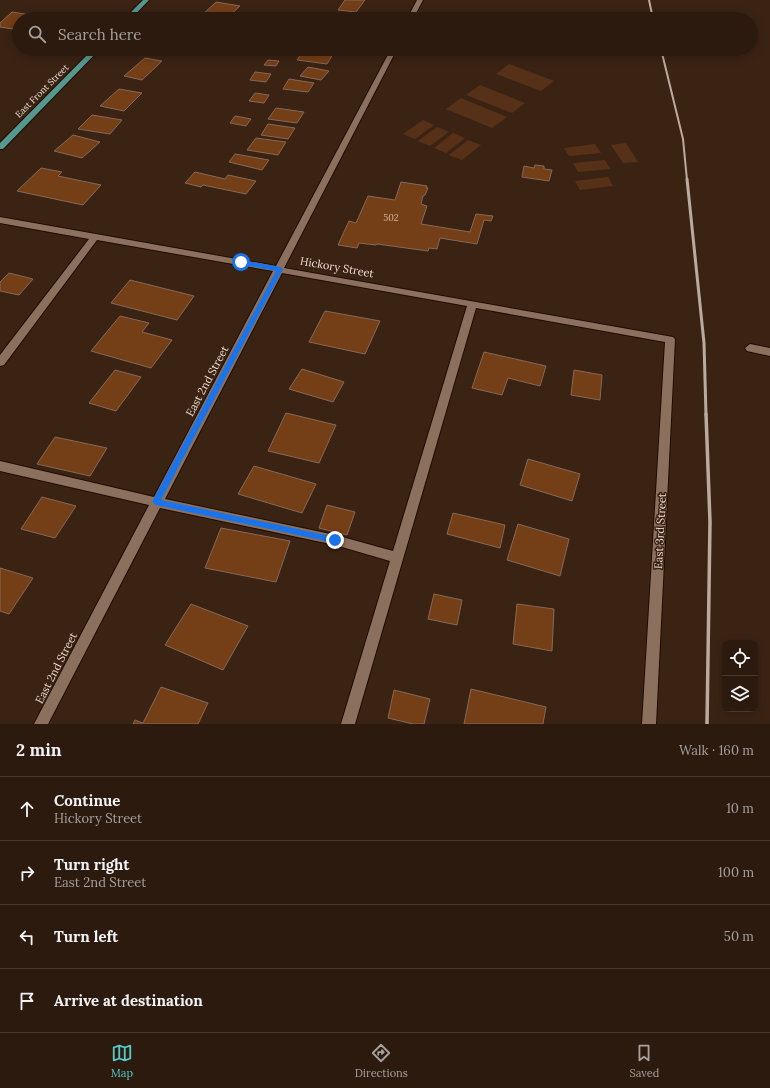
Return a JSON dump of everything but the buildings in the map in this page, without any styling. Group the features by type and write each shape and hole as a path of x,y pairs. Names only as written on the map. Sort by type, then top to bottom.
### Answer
{"main road":[{"path":"135,12 146,0"},
{"name":"East Front Street","path":"0,146 90,56"}],"street":[{"path":"414,12 420,0"},
{"name":"East 2nd Street","path":"41,724 390,56"},
{"name":"Hickory Street","path":"0,220 670,339"},
{"path":"0,362 96,236"},
{"path":"348,724 472,304"},
{"name":"East 3rd Street","path":"649,724 670,339"},
{"path":"750,348 770,352"},
{"path":"0,466 156,502 335,540 397,558"}],"shaded area":[{"path":"509,64 554,81 541,91 496,74"},
{"path":"480,85 525,103 512,113 466,95"},
{"path":"461,98 507,117 492,128 446,109"},
{"path":"423,120 434,125 415,139 403,134"},
{"path":"437,127 449,132 430,146 418,141"},
{"path":"453,133 465,138 446,153 434,148"},
{"path":"468,140 481,145 462,160 449,155"},
{"path":"626,143 638,162 623,163 611,145"},
{"path":"595,144 601,153 569,156 564,148"},
{"path":"605,160 610,169 578,172 573,163"},
{"path":"608,177 613,186 580,190 575,181"}],"railway":[{"path":"649,0 652,12"},
{"path":"663,56 683,139 687,180"},
{"path":"687,179 704,343 706,415"},
{"path":"706,414 710,522 707,724"}],"route":[{"path":"241,262 280,269 156,502 200,510 335,540"}]}
